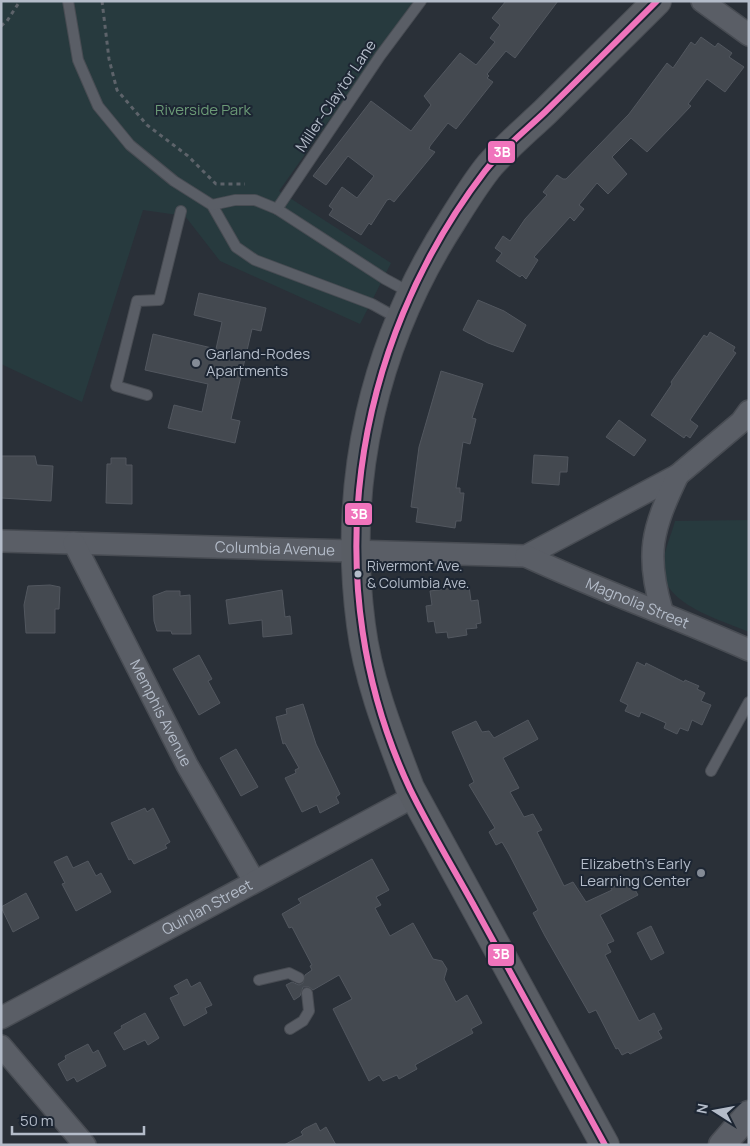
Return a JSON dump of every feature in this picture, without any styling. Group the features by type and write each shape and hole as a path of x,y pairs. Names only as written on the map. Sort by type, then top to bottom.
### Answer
{"main road":[{"path":"605,1145 413,797 391,738 370,670 361,625 355,550 357,491 364,441 376,387 411,293 434,249 490,165 657,1"}],"street":[{"path":"702,1 749,35"},
{"path":"526,556 678,475 741,422 749,411"},
{"path":"662,612 653,579 653,543 663,506 678,475"},
{"name":"Columbia Avenue","path":"1,541 526,556"},
{"name":"Memphis Avenue","path":"74,543 187,765 254,881"},
{"name":"Magnolia Street","path":"526,556 585,583 662,612 749,650"},
{"name":"Quinlan Street","path":"1,1018 413,797"},
{"path":"1,1046 85,1145"},
{"path":"722,1145 749,1114"}],"lane":[{"path":"68,1 78,60 98,106 130,145 174,181 212,205 236,247 256,260 372,304 401,320"},
{"name":"Miller-Claytor Lane","path":"277,209 380,56 421,1"},
{"path":"212,205 235,200 255,200 277,209 385,279 411,293"},
{"path":"147,395 116,386 137,301 159,300 181,210"},
{"path":"711,771 749,702"},
{"path":"259,980 289,973 299,978"},
{"path":"290,1029 303,1021 310,1011 307,993"}],"path":[{"path":"1,26 20,1"},
{"path":"102,1 109,59 117,90 147,125 188,156 216,184 248,184"}],"green space":[{"name":"Riverside Park","path":"1,1 414,1 279,191 391,263 360,324 220,261 185,216 143,210 82,402 1,364"},
{"path":"749,520 749,632 700,612 677,597 669,588 664,577 663,564 675,521"}],"building":[{"path":"506,1 558,1 515,58 506,51 487,74 489,76 487,78 493,82 456,129 448,123 430,146 429,149 435,152 394,202 390,199 387,200 371,225 369,223 361,235 329,215 333,209 329,206 342,187 357,198 374,176 348,156 326,185 313,176 371,101 411,131 431,105 424,96 460,53 476,65 495,42 490,38 500,25 492,18"},
{"path":"701,37 715,47 718,43 732,53 729,57 744,67 725,92 707,79 688,104 691,106 647,152 631,138 612,157 627,174 608,194 597,183 579,205 584,209 574,221 570,217 534,257 538,260 526,279 496,261 502,253 495,248 503,236 510,241 525,219 547,195 543,192 557,175 566,179 629,114 667,63 673,68 691,42 695,45"},
{"name":"Garland-Rodes Apartments","path":"199,293 266,308 261,331 252,329 231,419 240,421 235,443 168,428 174,405 202,412 208,384 145,370 153,334 216,349 222,322 194,315"},
{"path":"478,300 504,311 526,325 513,352 488,343 463,330"},
{"path":"710,332 735,347 733,351 736,353 690,420 698,426 690,438 686,435 684,438 651,415 672,384 671,382 704,335 707,337"},
{"path":"441,371 483,384 472,418 476,419 470,444 463,442 456,488 460,488 460,493 464,493 461,521 456,521 455,528 416,522 418,508 411,507 419,447"},
{"path":"619,420 646,440 634,456 606,437"},
{"path":"534,455 568,457 567,472 560,472 559,485 532,483"},
{"path":"1,456 35,456 37,465 53,466 51,501 1,498"},
{"path":"111,458 126,458 126,465 132,465 132,504 106,503 107,464 111,464"},
{"path":"50,585 60,587 59,609 55,609 55,633 26,633 24,605 28,586"},
{"path":"469,586 471,601 478,600 481,623 476,624 477,628 466,629 467,635 448,638 447,632 436,633 434,621 428,622 426,606 432,605 430,591"},
{"path":"282,590 285,617 290,616 292,634 263,637 262,620 229,624 226,600"},
{"path":"166,591 180,591 180,596 190,595 191,634 172,634 171,631 157,631 154,621 153,596"},
{"path":"199,655 212,679 208,681 220,703 199,715 173,669"},
{"path":"637,662 645,666 646,663 684,682 685,680 699,686 697,689 705,693 701,701 711,705 702,725 692,720 688,731 680,728 677,734 664,728 666,723 641,712 639,717 625,711 628,705 620,701"},
{"path":"303,704 316,744 340,794 336,797 339,803 320,813 317,805 302,812 285,778 296,773 295,770 299,768 285,743 283,744 276,717 287,714 286,709"},
{"path":"528,720 538,739 503,758 519,788 510,792 524,817 533,814 542,830 537,832 564,886 573,882 586,902 612,890 611,888 629,879 638,895 600,915 614,941 607,944 611,952 605,955 639,1021 654,1013 662,1029 658,1031 662,1038 630,1054 628,1052 622,1055 618,1048 616,1049 596,1010 589,1013 545,936 533,913 538,910 509,854 502,842 496,845 489,832 495,828 469,785 474,782 452,732 476,721 482,732 489,731 494,738"},
{"path":"236,749 258,787 241,796 220,758"},
{"path":"145,808 147,812 153,808 170,842 165,845 167,848 134,864 131,859 129,860 111,823"},
{"path":"67,856 73,868 88,861 96,876 101,873 111,892 76,911 62,884 65,883 54,862"},
{"path":"372,859 389,890 376,897 381,905 375,908 390,936 413,923 433,959 442,961 447,969 444,979 456,1002 467,995 482,1023 471,1029 473,1033 415,1065 417,1069 399,1079 397,1075 383,1081 379,1075 369,1081 333,1009 352,999 339,975 313,990 309,987 303,987 300,996 294,1000 286,985 292,982 299,985 303,983 305,975 312,970 310,966 312,965 292,927 289,928 282,914 301,903 298,899"},
{"path":"26,893 39,918 13,932 1,907"},
{"path":"651,926 664,953 651,960 637,933"},
{"path":"187,979 191,987 200,982 212,1005 205,1008 207,1013 184,1026 170,998 179,994 174,986"},
{"path":"145,1013 159,1038 148,1045 145,1040 124,1050 114,1033 122,1028 121,1026"},
{"path":"88,1044 93,1053 98,1050 106,1066 77,1082 74,1077 67,1081 58,1064 66,1059 65,1056"},
{"path":"316,1123 320,1131 326,1127 336,1145 284,1145 303,1135 301,1132 304,1129"}],"transit line":[{"name":"3B","path":"605,1145 410,789 380,712 363,632 356,551 361,470 377,391 403,313 439,240 492,163 657,1"}],"place":[{"name":"Garland-Rodes Apartments","path":"196,363"},
{"name":"Rivermont Ave. & Columbia Ave.","path":"358,574"},
{"name":"Elizabeth's Early Learning Center","path":"701,873"}]}
